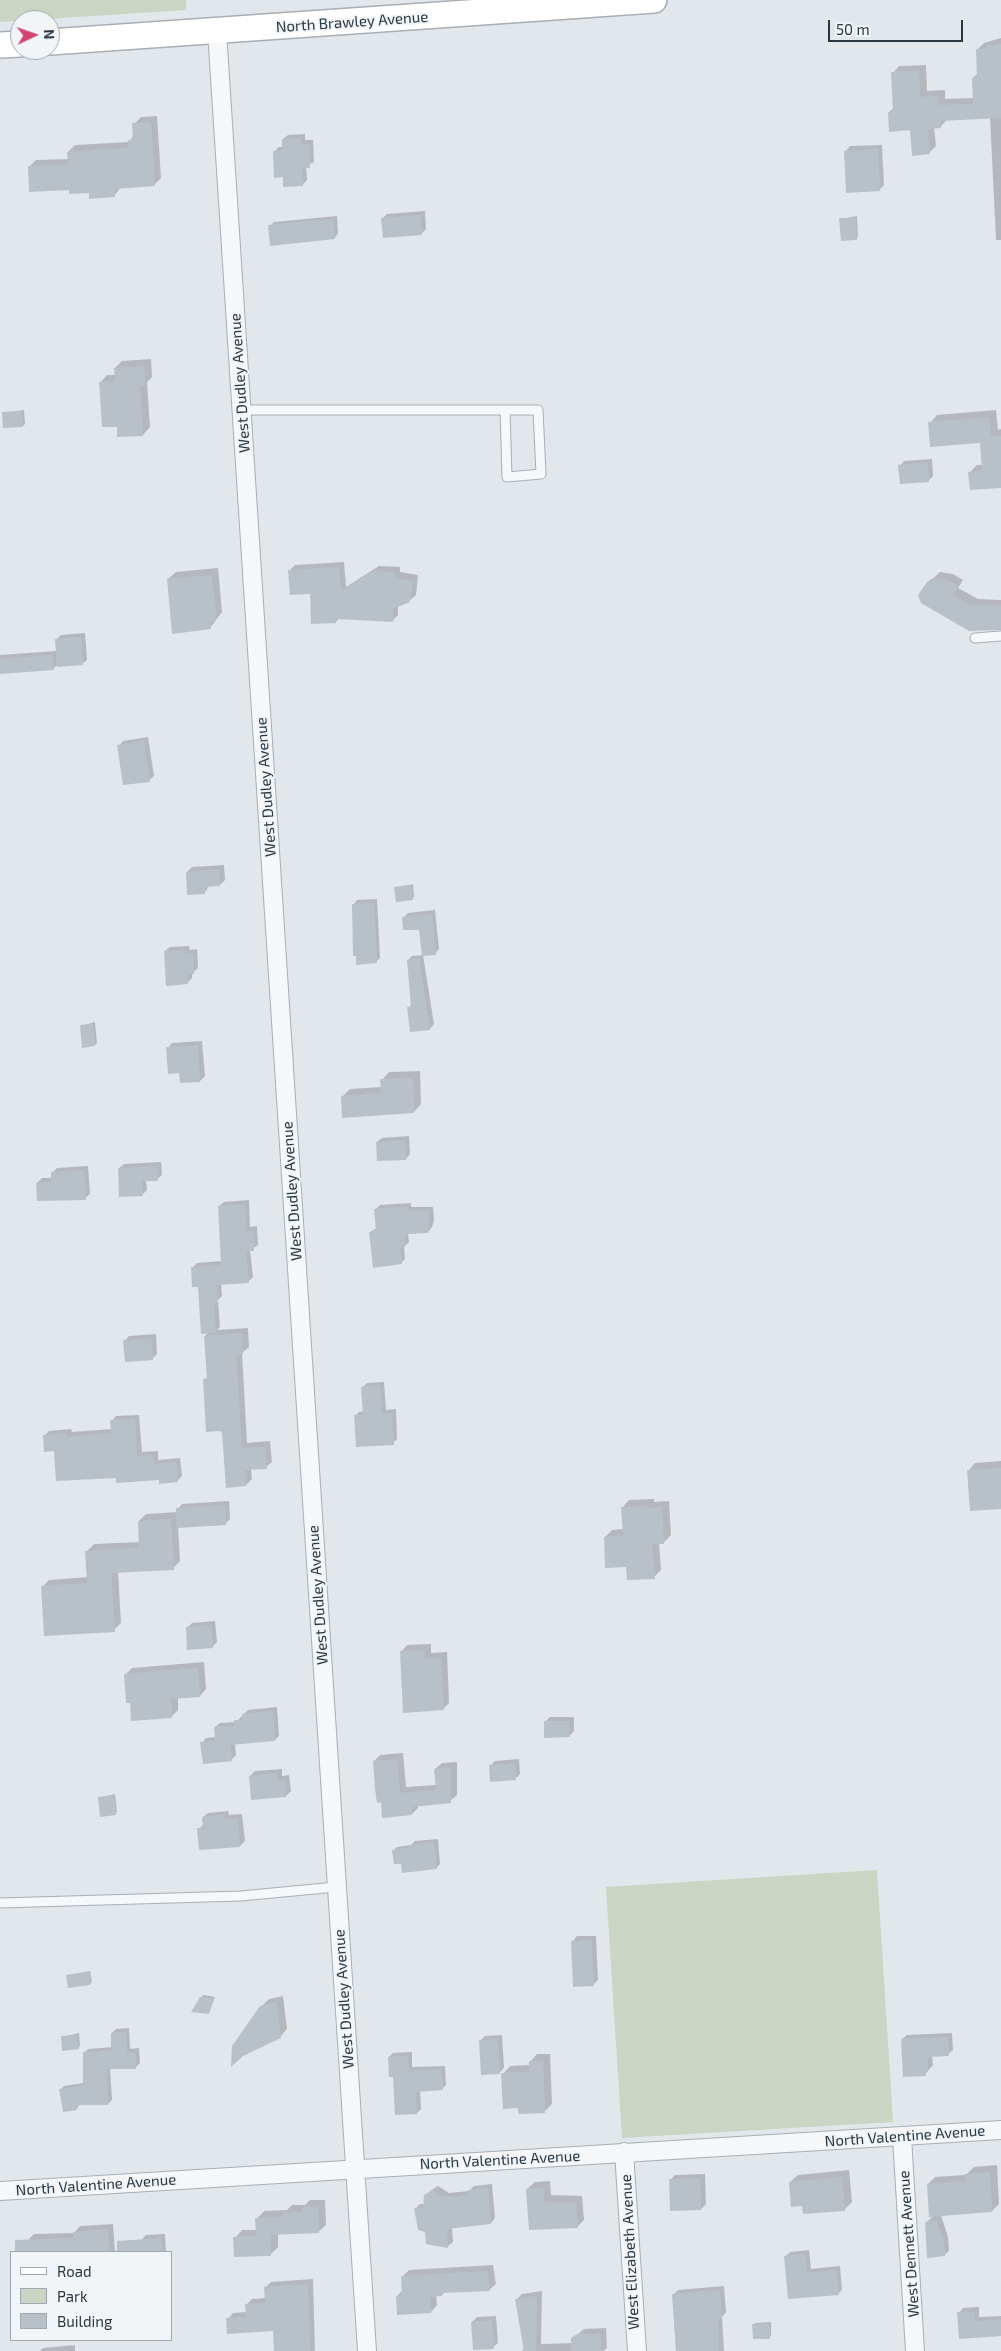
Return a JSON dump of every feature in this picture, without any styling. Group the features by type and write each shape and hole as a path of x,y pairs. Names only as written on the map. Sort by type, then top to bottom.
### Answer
{"street":[{"name":"North Brawley Avenue","path":"60,41 654,0"},
{"name":"West Dudley Avenue","path":"217,31 367,2351"},
{"name":"North Valentine Avenue","path":"0,2191 1001,2130"},
{"name":"West Dennett Avenue","path":"902,2137 915,2351"},
{"name":"West Elizabeth Avenue","path":"624,2152 636,2351"}],"lane":[{"path":"241,410 505,410 538,410 541,474 507,477 505,410"},
{"path":"975,638 1001,636"},
{"path":"0,1903 241,1896 336,1887"}],"green space":[{"path":"0,0 186,0 186,10 60,18 60,10 10,10 10,21 0,22"},
{"path":"877,1870 893,2122 622,2138 606,1887"}],"building":[{"path":"1001,44 1001,118 940,121 941,128 928,129 930,154 912,156 910,130 889,132 888,112 893,112 891,72 919,71 920,97 938,96 939,105 973,104 972,78 977,77 976,49 986,49 986,45"},
{"path":"151,122 155,186 114,189 115,197 89,199 89,193 69,194 69,190 29,192 28,166 68,165 67,152 128,148 128,140 133,140 132,123"},
{"path":"301,138 301,144 309,144 310,168 302,168 303,186 283,187 283,177 274,178 273,151 282,151 282,139"},
{"path":"878,149 880,191 846,193 844,151"},
{"path":"420,215 422,235 383,238 381,218"},
{"path":"839,218 856,218 857,240 841,241"},
{"path":"333,219 335,239 270,246 268,225"},
{"path":"144,366 145,385 140,386 143,436 117,437 117,427 102,427 99,382 115,381 114,368"},
{"path":"22,411 23,427 3,428 2,412"},
{"path":"989,417 991,436 1001,436 1001,488 970,490 968,472 982,471 980,443 930,447 928,422"},
{"path":"927,463 929,482 900,484 898,465"},
{"path":"339,567 341,591 373,571 395,572 395,578 413,581 410,602 393,609 393,622 336,619 336,623 311,624 310,594 290,595 288,570"},
{"path":"211,575 216,609 215,620 210,621 211,629 172,634 167,579"},
{"path":"933,578 946,580 958,586 953,595 971,605 1001,606 1001,630 969,631 921,603 918,595 927,582"},
{"path":"81,637 83,665 57,667 55,639"},
{"path":"52,655 54,670 0,674 0,659"},
{"path":"144,741 150,782 123,785 117,745"},
{"path":"219,869 220,886 205,887 205,894 187,895 186,872"},
{"path":"411,885 413,900 396,902 394,887"},
{"path":"374,903 377,963 356,965 356,956 353,956 352,904"},
{"path":"432,914 436,955 422,956 419,930 403,930 402,917"},
{"path":"185,950 185,954 193,953 194,974 187,974 188,984 166,986 164,951"},
{"path":"419,958 430,1030 410,1032 407,1007 411,1007 407,960"},
{"path":"93,1024 95,1046 82,1048 80,1025"},
{"path":"198,1045 200,1082 180,1083 179,1073 168,1074 166,1047"},
{"path":"413,1078 414,1113 342,1118 341,1096 381,1093 380,1079"},
{"path":"405,1140 406,1160 377,1161 376,1142"},
{"path":"157,1166 158,1181 142,1181 143,1196 119,1197 118,1168"},
{"path":"84,1170 86,1200 37,1201 36,1183 51,1182 51,1172"},
{"path":"245,1204 246,1231 253,1230 254,1251 246,1251 249,1283 217,1285 218,1302 214,1303 216,1333 201,1334 198,1287 192,1287 191,1267 221,1265 218,1206"},
{"path":"407,1207 407,1211 430,1210 428,1233 406,1234 407,1236 404,1237 405,1247 400,1248 402,1264 373,1268 369,1232 376,1231 374,1209"},
{"path":"242,1333 243,1354 236,1355 242,1448 265,1447 267,1469 245,1470 246,1486 226,1488 222,1433 220,1431 206,1432 203,1379 207,1379 204,1336"},
{"path":"152,1339 153,1360 125,1362 123,1340"},
{"path":"380,1385 382,1414 392,1413 394,1445 356,1447 354,1415 363,1415 361,1387"},
{"path":"135,1419 137,1456 153,1455 154,1464 176,1462 178,1482 159,1484 159,1480 116,1483 116,1478 56,1481 54,1451 44,1452 43,1435 67,1433 67,1437 111,1433 110,1420"},
{"path":"1001,1468 1001,1509 970,1511 967,1470"},
{"path":"225,1505 226,1525 177,1528 176,1508"},
{"path":"647,1506 648,1508 662,1507 664,1544 652,1544 655,1579 627,1580 626,1567 605,1568 604,1537 623,1536 621,1507"},
{"path":"171,1519 174,1570 111,1573 115,1632 44,1636 41,1586 87,1583 85,1551 139,1548 138,1521"},
{"path":"211,1625 213,1648 187,1650 186,1627"},
{"path":"425,1650 425,1659 441,1658 444,1710 403,1713 400,1651"},
{"path":"198,1668 200,1697 171,1699 172,1718 131,1721 130,1703 126,1703 124,1674"},
{"path":"273,1711 275,1741 230,1745 232,1761 203,1764 200,1742 215,1741 214,1727 235,1726 234,1720 242,1720 242,1714"},
{"path":"544,1721 569,1721 570,1737 544,1738"},
{"path":"397,1759 400,1793 436,1790 434,1769 451,1768 451,1803 412,1807 412,1815 382,1818 381,1802 377,1803 373,1761"},
{"path":"515,1763 516,1780 490,1782 489,1765"},
{"path":"277,1773 278,1780 285,1779 286,1797 251,1800 249,1776"},
{"path":"114,1795 116,1815 100,1817 98,1797"},
{"path":"224,1815 224,1819 238,1818 240,1847 199,1850 197,1828 203,1828 202,1817"},
{"path":"434,1842 437,1869 402,1873 401,1864 394,1864 392,1850 409,1848 410,1845"},
{"path":"591,1940 594,1986 573,1987 571,1941"},
{"path":"89,1972 90,1985 68,1988 66,1975"},
{"path":"200,1997 214,1999 209,2014 191,2012"},
{"path":"276,2002 281,2038 243,2056 231,2067 232,2046 260,2006"},
{"path":"126,2032 127,2052 136,2052 136,2069 107,2069 108,2105 76,2105 77,2110 63,2112 59,2089 83,2086 83,2052 111,2050 111,2033"},
{"path":"77,2035 79,2049 62,2051 61,2036"},
{"path":"948,2037 949,2056 928,2057 928,2070 925,2071 926,2076 903,2077 901,2039"},
{"path":"498,2039 500,2074 481,2075 479,2040"},
{"path":"408,2056 409,2071 441,2069 443,2090 416,2092 417,2114 395,2115 393,2077 389,2077 388,2057"},
{"path":"529,2061 543,2061 545,2113 519,2114 517,2108 503,2109 501,2073 529,2072"},
{"path":"990,2172 992,2212 929,2217 927,2184 965,2181 965,2174"},
{"path":"842,2177 845,2211 803,2214 802,2206 791,2207 789,2182"},
{"path":"700,2178 701,2210 670,2211 669,2179"},
{"path":"488,2188 491,2224 447,2229 448,2248 426,2244 425,2232 418,2230 414,2208 423,2208 424,2195 433,2190 443,2197 468,2195 468,2190"},
{"path":"543,2188 544,2202 576,2203 578,2228 529,2230 526,2189"},
{"path":"318,2206 319,2233 271,2235 271,2256 234,2257 233,2237 256,2236 255,2218 283,2217 283,2212 302,2212 302,2207"},
{"path":"937,2221 944,2242 945,2256 927,2258 925,2222"},
{"path":"108,2229 109,2251 15,2251 15,2240 73,2238 73,2232"},
{"path":"161,2238 162,2251 117,2251 117,2241"},
{"path":"805,2254 807,2273 836,2270 839,2295 788,2299 784,2256"},
{"path":"487,2271 490,2291 442,2293 442,2296 430,2297 431,2313 397,2315 396,2296 402,2295 401,2276"},
{"path":"308,2284 310,2351 274,2351 273,2331 227,2334 226,2318 246,2317 245,2304 265,2303 264,2287"},
{"path":"720,2290 722,2318 718,2319 719,2351 676,2351 672,2294"},
{"path":"537,2296 536,2351 524,2351 515,2299"},
{"path":"957,2312 974,2312 975,2321 1001,2320 1001,2336 959,2339"},
{"path":"492,2320 494,2349 473,2350 471,2322"},
{"path":"752,2324 769,2324 770,2339 753,2339"},
{"path":"577,2334 601,2334 601,2351 571,2351 571,2338"}]}
